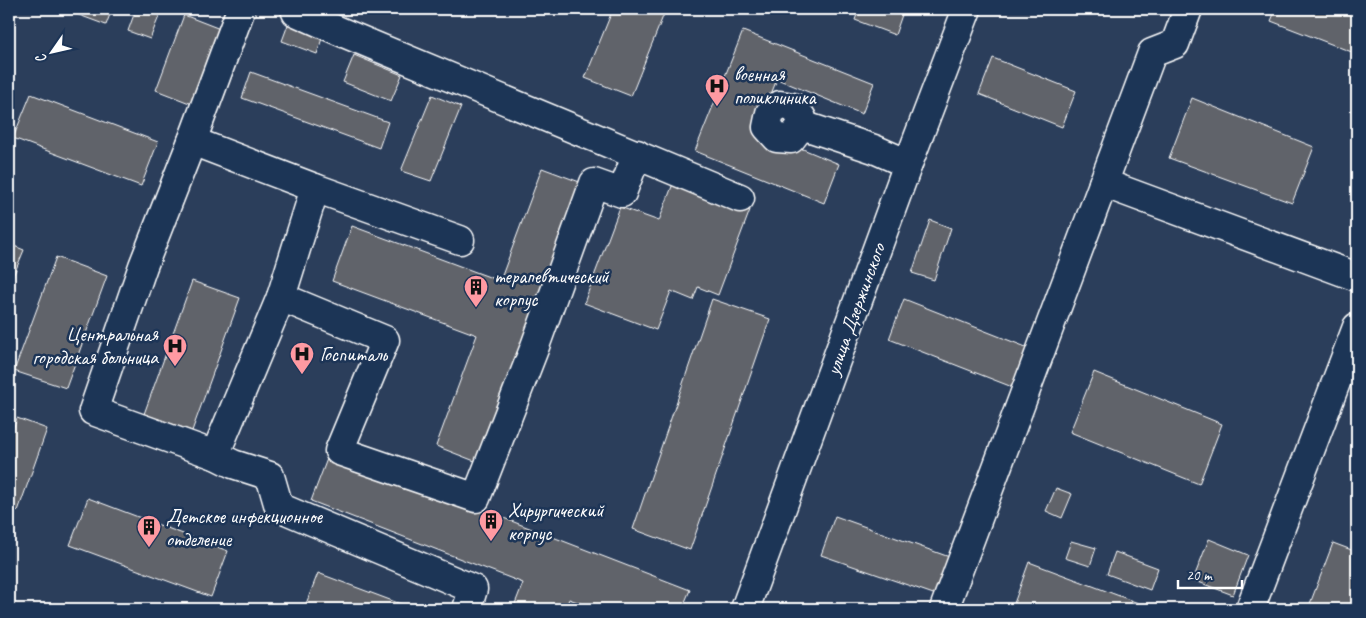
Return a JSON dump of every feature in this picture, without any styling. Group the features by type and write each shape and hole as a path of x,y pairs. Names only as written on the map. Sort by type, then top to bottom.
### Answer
{"street":[{"path":"241,9 143,266 93,411 270,476 279,507 473,589 467,609"},
{"path":"295,9 296,12 339,31 740,198"},
{"name":"улица Дзержинского","path":"746,609 908,164 967,9"},
{"path":"944,609 1152,53 1175,44 1188,9"},
{"path":"802,125 874,149 908,164"},
{"path":"192,141 460,240"},
{"path":"281,297 385,340 339,450 476,498 534,349 594,183 622,193 637,154"},
{"path":"1103,183 1357,277"},
{"path":"215,456 281,297 315,188"},
{"path":"1250,609 1357,327"}],"building":[{"path":"72,9 112,9 106,25 71,12"},
{"path":"136,9 162,9 150,39 128,31"},
{"path":"532,9 549,9 547,15"},
{"path":"613,9 666,9 631,96 585,78"},
{"path":"859,9 904,9 895,35 855,20"},
{"path":"1276,9 1357,9 1357,54 1271,21"},
{"path":"184,15 220,29 192,104 156,90"},
{"path":"289,22 323,35 317,54 282,41"},
{"path":"743,31 874,83 862,114 777,79 757,130 839,164 824,203 695,151"},
{"path":"354,55 402,75 391,101 343,82"},
{"path":"993,58 1076,91 1062,127 979,94"},
{"path":"251,72 388,122 379,148 242,98"},
{"path":"31,94 158,142 141,186 13,138"},
{"path":"432,95 461,107 431,181 401,171"},
{"path":"1192,98 1314,147 1292,203 1169,158"},
{"name":"терапевтический корпус","path":"542,168 593,187 490,467 436,446 477,335 332,281 352,226 500,281"},
{"path":"674,181 750,210 718,295 698,287 693,300 671,291 656,330 584,303 620,207 659,221"},
{"path":"930,220 951,228 934,280 912,273"},
{"path":"9,244 24,250 9,286"},
{"path":"56,257 107,276 66,388 14,371"},
{"path":"192,281 240,298 192,431 144,414"},
{"path":"712,299 770,319 690,550 633,529"},
{"path":"904,299 1036,351 1020,390 889,339"},
{"path":"1094,372 1222,424 1199,484 1070,432"},
{"path":"17,418 47,429 18,511 9,508 9,440"},
{"name":"Хирургический корпус","path":"330,451 690,590 682,609 597,609 569,599 565,609 513,609 523,583 311,501"},
{"path":"1056,488 1072,494 1062,518 1046,511"},
{"name":"Детское инфекционное отделение","path":"88,498 228,551 211,597 70,545"},
{"path":"835,516 955,559 942,597 821,555"},
{"path":"1209,539 1248,555 1233,595 1193,580"},
{"path":"1071,541 1096,548 1090,566 1065,558"},
{"path":"1333,543 1357,552 1357,594 1351,609 1308,609"},
{"path":"1115,552 1158,568 1150,590 1107,574"},
{"path":"1029,562 1154,609 1012,609"},
{"path":"318,573 414,609 304,609"}],"place":[{"name":"военная поликлиника","path":"717,107"},
{"name":"терапевтический корпус","path":"476,308"},
{"name":"Центральная городская больница","path":"175,367"},
{"name":"Госпиталь","path":"302,375"},
{"name":"Хирургический корпус","path":"491,542"},
{"name":"Детское инфекционное отделение","path":"149,548"}]}
